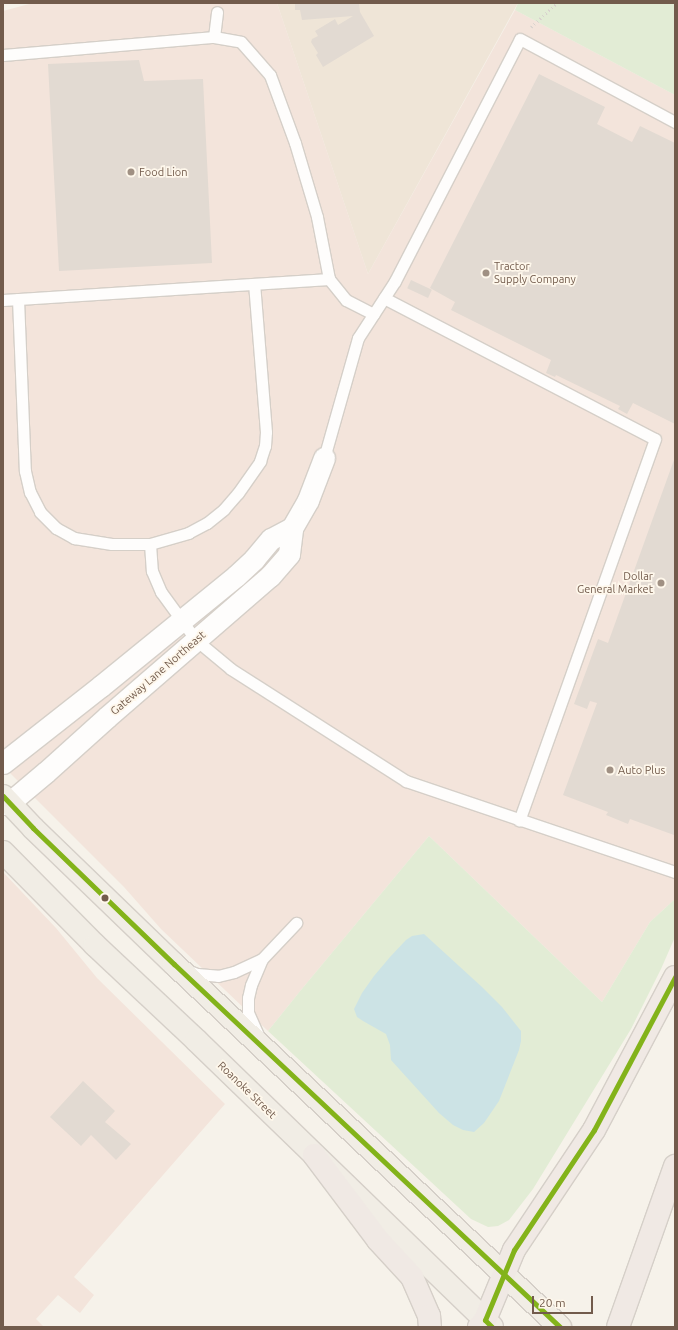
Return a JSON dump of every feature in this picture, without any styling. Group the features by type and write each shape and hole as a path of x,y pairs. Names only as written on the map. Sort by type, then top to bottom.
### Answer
{"highway":[{"path":"485,1325 503,1275 514,1250 594,1130 675,977"},
{"path":"314,1155 378,1240 412,1278 429,1316 430,1327"},
{"path":"620,1319 675,1166"}],"main road":[{"path":"5,801 274,1060 560,1327"},
{"name":"Roanoke Street","path":"3,852 95,945 314,1155 485,1325"}],"street":[{"name":"Gateway Lane Northeast","path":"5,801 270,576 289,554 292,528 308,500 324,458"},
{"path":"3,763 236,576 254,559 271,539 292,528"}],"lane":[{"path":"214,37 217,12"},
{"path":"3,55 214,37 241,42 270,75 295,143 317,217 328,279 346,300 374,314"},
{"path":"324,458 358,338 395,281 520,39 675,122"},
{"path":"3,300 328,279"},
{"path":"18,299 25,471 30,492 40,512 56,528 74,538 112,544 150,544 188,533 207,523 224,509 238,493 260,461 265,446 266,432 254,284"},
{"path":"384,298 655,439 519,820"},
{"path":"150,544 152,571 161,592 196,640 231,669 406,781 675,872"},
{"path":"274,1060 259,1037 248,1013 248,998 262,960 296,923"},
{"path":"174,964 197,974 218,976 234,972 262,960"}],"path":[{"path":"520,39 557,3"}],"shaded area":[{"path":"33,3 277,3 368,274 515,10 675,95 675,899 650,922 602,1002 429,836 268,1031 161,929 124,887 3,766 3,11"},
{"path":"277,3 518,3 368,274"},
{"path":"3,872 56,928 97,978 225,1104 74,1277 94,1295 80,1313 58,1295 36,1319 44,1327 3,1327"}],"green space":[{"path":"518,3 675,3 675,95 515,10"},
{"path":"429,836 602,1002 650,922 675,899 675,937 631,1029 533,1189 509,1220 498,1226 488,1227 471,1219 268,1031"}],"water":[{"path":"424,934 502,1007 521,1031 519,1050 499,1101 484,1123 474,1132 463,1130 453,1125 439,1113 391,1060 390,1045 386,1034 357,1017 354,1009 362,993 390,957 406,940 412,936"}],"building":[{"path":"295,3 359,3 360,12 374,36 323,67 316,55 318,53 311,42 312,39 318,36 315,31 335,19 338,25 353,16 302,20 300,10 295,10"},
{"name":"Food Lion","path":"139,60 144,81 203,79 212,263 59,271 48,64"},
{"path":"539,74 605,107 597,124 632,142 640,126 675,143 675,424 633,403 627,414 618,409 620,406 556,375 555,377 546,373 551,360 451,310 455,302 430,288"},
{"path":"411,280 432,290 428,298 407,288"},
{"path":"675,457 674,835 630,819 628,824 606,815 608,812 563,795 597,703 590,701 587,709 574,704 598,639 608,643"},
{"path":"83,1081 115,1111 105,1122 131,1144 116,1160 91,1135 81,1146 50,1117"}],"transit line":[{"path":"3,796 33,828 174,964 560,1327"},
{"path":"492,1327 485,1320 514,1250 594,1130 675,977"}],"place":[{"name":"Food Lion","path":"131,172"},
{"name":"Tractor Supply Company","path":"486,273"},
{"name":"Dollar General Market","path":"661,583"},
{"name":"Auto Plus","path":"610,770"}]}
